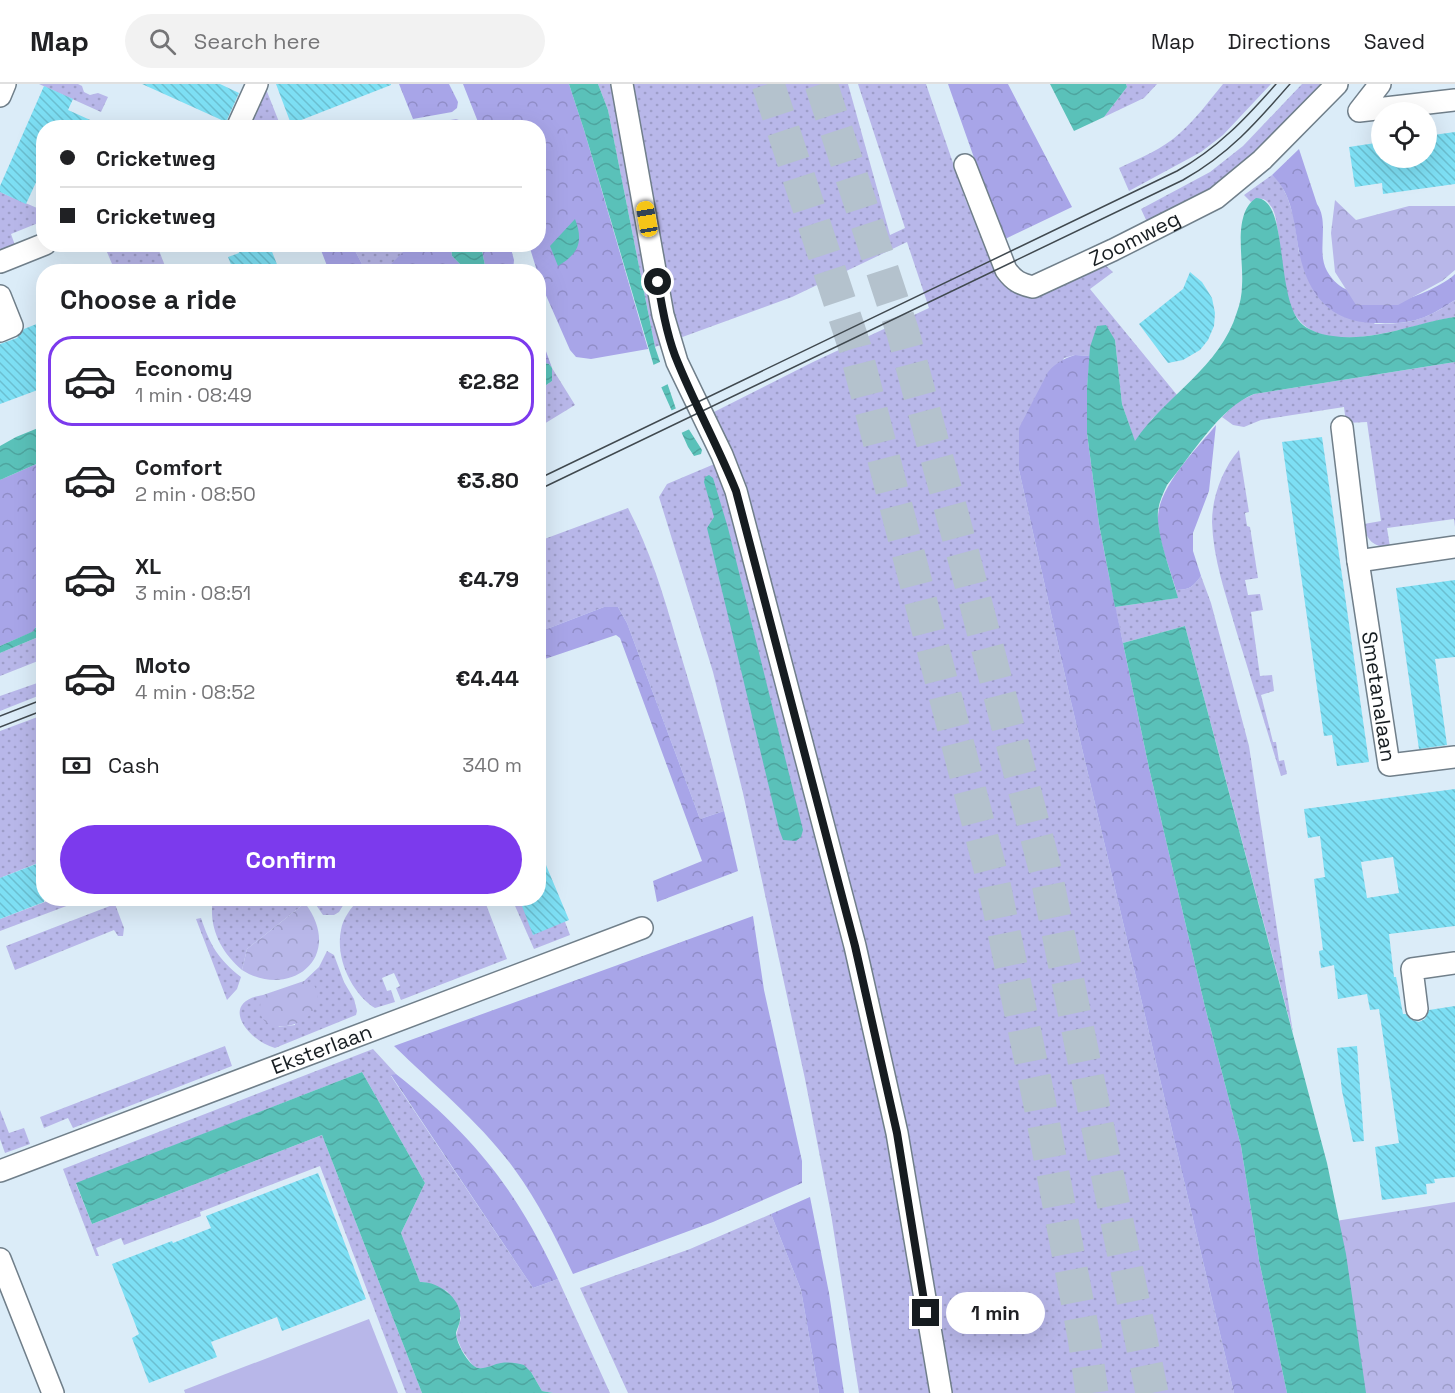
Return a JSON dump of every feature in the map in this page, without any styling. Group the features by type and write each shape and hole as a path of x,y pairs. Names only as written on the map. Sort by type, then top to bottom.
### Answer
{"street":[{"path":"0,96 5,84"},
{"path":"241,120 257,84"},
{"path":"622,84 663,315 677,362 722,456 736,491 855,946 897,1133 941,1393"},
{"name":"Zoomweg","path":"965,165 1006,270 1014,280 1022,285 1033,287 1216,198 1262,160 1337,84"},
{"path":"1380,84 1359,111 1455,100"},
{"path":"0,262 36,248"},
{"path":"0,296 12,326 0,331"},
{"name":"Smetanalaan","path":"1342,427 1358,561 1389,765 1455,757"},
{"path":"1358,561 1455,547"},
{"name":"Eksterlaan","path":"0,1171 642,927"},
{"path":"1417,1009 1412,969 1455,963"},
{"path":"0,1258 53,1393"}],"green space":[{"path":"39,84 78,84 82,86 84,92 90,95 98,93 108,97 101,112"},
{"path":"264,84 278,120 248,120"},
{"path":"399,84 449,84 458,102 457,108 452,112 413,119"},
{"path":"463,84 569,84 648,349 591,359 576,357 570,350 546,295 546,264 535,264 531,252 546,252 546,120 477,120"},
{"path":"598,84 848,84 890,235 905,228 858,84 926,84 966,201 1007,287 1014,291 1104,264 1113,272 1090,289 1177,395 1152,419 1135,442 1122,404 1115,340 1090,347 1090,356 1075,355 1064,358 1019,470 1068,689 1234,1393 859,1393 831,1214 805,1079 743,793 713,672 659,497 667,484 731,457 708,415 813,362 929,308 907,242 792,297 655,347 608,110"},
{"path":"948,84 1008,84 1072,207 1003,240"},
{"path":"1126,84 1157,84 1144,98 1104,117 1127,87"},
{"path":"1223,84 1271,84 1223,135 1201,152 1129,191 1119,168 1151,153 1173,139 1192,122"},
{"path":"1302,84 1324,84 1249,159 1216,188 1147,222 1141,209 1210,172 1243,146"},
{"path":"1299,149 1321,212 1324,263 1337,284 1356,293 1401,300 1430,290 1455,274 1455,300 1417,320 1387,323 1358,321 1344,317 1323,302 1314,292 1308,280 1288,200 1272,175"},
{"path":"1272,175 1280,182 1288,199 1294,218 1299,253 1375,324 1417,320 1455,300 1455,317 1396,331 1351,338 1312,331 1298,319 1288,299 1273,210 1264,199 1251,202 1244,195"},
{"path":"0,192 36,208 36,224 11,234 16,248 0,253"},
{"path":"1335,200 1356,220 1409,206 1455,206 1455,270 1442,281 1398,305 1356,305 1335,272 1331,233"},
{"path":"107,252 160,252 164,264 112,264"},
{"path":"322,252 356,252 362,264 326,264"},
{"path":"356,252 404,252 391,264 362,264"},
{"path":"403,252 452,252 452,256 460,264 391,264"},
{"path":"482,252 512,252 514,264 485,264"},
{"path":"546,351 552,368 546,363"},
{"path":"1075,355 1090,356 1087,433 1099,524 1149,768 1205,1007 1241,1146 1259,1260 1287,1393 1234,1393 1068,689 1019,470 1019,428 1048,372 1060,362"},
{"path":"1455,362 1455,527 1454,519 1387,528 1390,547 1379,546 1371,542 1365,530 1364,524 1381,521 1367,422 1346,423 1344,407 1261,420 1244,427 1233,425 1222,417 1236,403 1254,394"},
{"path":"552,368 575,405 546,423 546,385 552,381"},
{"path":"1216,425 1209,491 1193,533 1193,551 1201,576 1190,587 1176,590 1161,540 1158,523 1159,510 1163,497 1178,471"},
{"path":"1239,450 1249,512 1245,513 1247,526 1250,527 1258,578 1245,580 1248,595 1260,594 1263,610 1251,612 1260,676 1272,675 1274,691 1261,695 1273,742 1276,742 1279,761 1284,760 1287,774 1281,776 1224,590 1213,536 1212,513 1216,494 1223,475"},
{"path":"36,464 36,628 35,631 0,646 0,480"},
{"path":"628,508 662,590 724,811 700,819 627,623 618,607 604,607 546,629 546,538"},
{"path":"1201,576 1211,603 1249,746 1293,1033 1185,626 1123,643 1115,607 1177,598 1176,590 1190,587"},
{"path":"604,607 618,607 627,623 700,819 724,811 738,871 657,902 653,881 702,861 620,638 616,635 546,659 546,629"},
{"path":"36,638 36,662 0,676 0,653"},
{"path":"36,683 36,697 0,711 0,696"},
{"path":"36,718 36,864 0,878 0,731"},
{"path":"546,872 570,935 534,949 515,906 546,906"},
{"path":"36,905 66,906 0,931 0,919"},
{"path":"110,906 116,906 124,928 123,936 118,936 114,930 15,970 6,946"},
{"path":"212,906 301,906 247,949 242,970 222,947 214,929"},
{"path":"301,906 307,906 316,923 319,941 315,956 306,968 293,976 277,980 260,978 242,970 247,949"},
{"path":"317,906 343,906 334,915 323,915"},
{"path":"354,906 487,906 507,959 401,1000 396,988 400,986 394,973 382,978 387,991 391,990 395,1002 375,1008 359,994 343,963 340,941 342,926"},
{"path":"753,916 764,990 802,1161 802,1183 713,1222 573,1274 554,1234 524,1182 502,1153 473,1121 394,1046"},
{"path":"201,918 216,951 226,964 241,977 237,989 227,1000 196,919"},
{"path":"327,951 334,955 344,982 354,999 356,1015 275,1048 265,1044 247,1030 240,1013 242,1005 249,999 263,995 279,1027 295,1025 304,981 319,967"},
{"path":"304,981 314,985 317,998 314,1010 294,1024 282,1027 271,1025 263,1019 260,1008 263,995"},
{"path":"225,1046 232,1066 73,1128 68,1118 44,1128 40,1117"},
{"path":"373,1049 396,1074 391,1076 533,1288 558,1279 610,1393 542,1391 531,1372 473,1366 456,1336 461,1318 456,1304 447,1291 420,1282 401,1233 425,1183 362,1072 76,1184 92,1224 322,1135 422,1393 406,1393 320,1166 200,1212 201,1216 124,1245 121,1238 96,1248 99,1256 96,1256 63,1169"},
{"path":"396,1074 448,1120 490,1166 526,1218 558,1279 533,1288 391,1075"},
{"path":"0,1110 9,1133 24,1128 30,1144 5,1153 0,1139"},
{"path":"810,1197 829,1293 844,1393 819,1393 801,1290 771,1214"},
{"path":"1455,1202 1455,1393 1353,1393 1323,1223"},
{"path":"771,1214 801,1290 819,1393 628,1393 580,1288 690,1249"},
{"path":"369,1319 398,1393 185,1393 184,1390"}],"water":[{"path":"569,84 598,84 608,110 655,347 676,409 702,450 701,454 694,456 688,447 658,380"},
{"path":"1050,84 1126,84 1127,87 1104,117 1074,131"},
{"path":"1256,198 1267,202 1274,214 1288,295 1294,313 1303,325 1321,334 1349,337 1379,334 1455,317 1455,362 1254,394 1241,401 1217,421 1206,434 1167,485 1160,501 1159,531 1178,598 1115,607 1099,524 1087,433 1090,347 1097,326 1106,325 1115,340 1122,404 1135,441 1162,409 1205,365 1229,332 1242,292 1241,238 1244,215"},
{"path":"575,219 579,234 577,247 570,257 558,266 550,246"},
{"path":"452,252 482,252 485,264 460,264 452,256"},
{"path":"546,363 552,368 552,381 546,385"},
{"path":"36,429 36,464 0,480 0,446"},
{"path":"709,475 713,478 728,528 803,830 801,837 796,841 783,840 779,829 707,528 714,517 704,482 705,477"},
{"path":"1185,626 1327,1163 1346,1254 1366,1393 1287,1393 1259,1260 1241,1146 1205,1007 1149,768 1123,643"},
{"path":"35,628 36,638 0,653 0,646 34,631"},
{"path":"362,1072 425,1183 401,1233 420,1282 427,1282 441,1288 458,1305 460,1323 456,1337 465,1355 474,1366 484,1368 507,1363 524,1365 542,1391 553,1393 422,1393 322,1135 92,1224 76,1183"}],"pier":[{"path":"662,361 670,383 658,389 651,366"},
{"path":"679,407 692,428 679,434 668,412"}],"building":[{"path":"142,84 220,84 239,93 227,120 222,120"},
{"path":"276,84 391,84 301,120 290,120"},
{"path":"44,86 73,99 68,110 90,120 36,120 36,182 26,204 0,192 0,186"},
{"path":"1455,132 1455,184 1383,194 1382,183 1355,187 1349,147 1371,144 1371,168 1437,168 1437,134"},
{"path":"272,252 277,264 231,264 228,257 239,253"},
{"path":"1190,272 1202,282 1212,298 1215,313 1214,326 1208,340 1200,350 1183,360 1168,363 1139,324 1183,289"},
{"path":"36,324 36,391 0,404 0,344 17,338 24,329"},
{"path":"1322,437 1369,762 1337,766 1332,735 1324,736 1282,442"},
{"path":"1455,580 1455,657 1435,659 1447,745 1419,749 1396,588"},
{"path":"1455,789 1455,926 1389,934 1394,977 1396,977 1403,1014 1419,1022 1425,1019 1429,1010 1455,1006 1455,1177 1434,1179 1435,1183 1426,1184 1427,1194 1382,1200 1375,1147 1399,1143 1379,1009 1370,1010 1367,994 1338,999 1334,965 1321,968 1319,951 1323,950 1314,879 1325,877 1320,836 1308,838 1304,809","holes":["1393,857 1399,893 1367,898 1361,862"]},
{"path":"36,864 36,905 0,919 0,878"},
{"path":"546,865 569,920 533,935 522,906 546,906"},
{"path":"1357,1046 1364,1141 1353,1142 1342,1091 1337,1048"},
{"path":"318,1173 366,1299 282,1331 277,1317 211,1342 217,1357 149,1383 132,1338 139,1334 112,1264 211,1228 206,1216"}],"tunnel":[{"path":"768,84 855,348 994,884 1040,1105 1084,1337 1092,1393"},
{"path":"821,84 903,333 1045,869 1152,1393"}],"tram line":[{"path":"546,475 1177,171 1205,153 1230,132 1276,84"},
{"path":"546,486 1183,180 1228,148 1253,125 1290,84"},
{"path":"0,716 36,702"},
{"path":"0,727 36,713"}],"route":[{"path":"658,282 663,315 677,362 722,456 736,491 811,773 855,946 897,1133 926,1313"}]}
